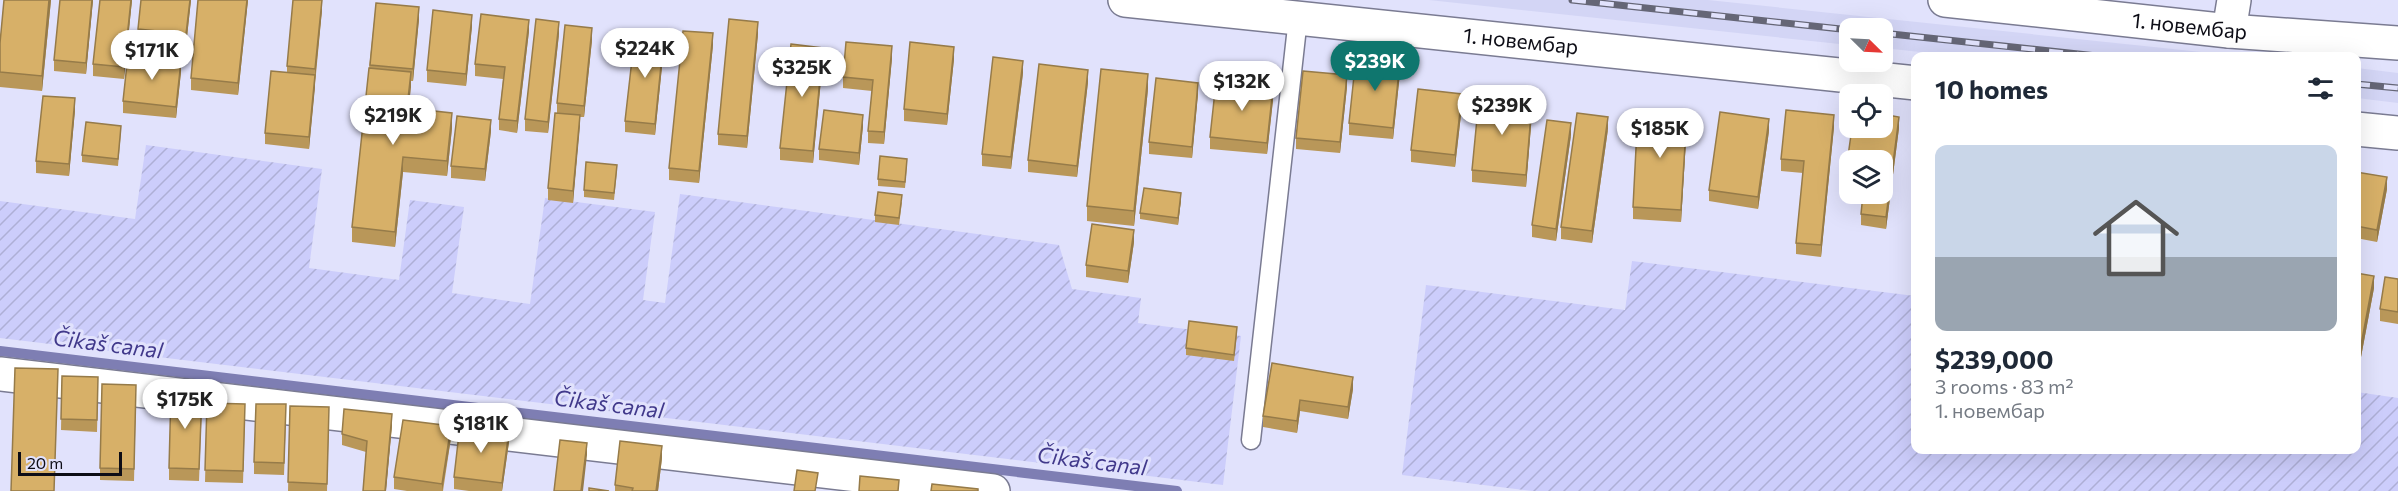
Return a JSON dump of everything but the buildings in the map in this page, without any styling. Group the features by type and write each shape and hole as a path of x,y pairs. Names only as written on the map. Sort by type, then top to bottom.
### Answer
{"street":[{"name":"1. новембар","path":"1125,0 1911,82"},
{"name":"1. новембар","path":"1945,0 2231,15 2398,44"},
{"path":"2361,129 2398,133"},
{"path":"0,374 993,491"}],"lane":[{"path":"1251,441 1298,18"}],"shaded area":[{"path":"1429,0 1708,0 1879,18 1839,18 1839,44"},
{"path":"1893,19 2202,52 1920,52 1893,49"},
{"path":"2361,68 2398,73 2398,103 2361,98"},
{"path":"146,145 322,169 309,268 399,280 410,200 464,207 452,293 530,304 545,198 655,212 643,300 665,303 680,194 1059,245 1072,289 1141,298 1138,323 1241,336 1223,485 0,338 0,201 135,219"},
{"path":"1632,261 1911,296 1911,454 2361,454 2361,393 2398,398 2398,491 1533,491 1402,475 1426,285 1625,310"}],"waterway":[{"name":"Čikaš canal","path":"0,351 1177,491"}],"railway":[{"path":"1572,0 1839,29"},
{"path":"1893,34 2059,52"},
{"path":"2361,84 2398,88"}]}
